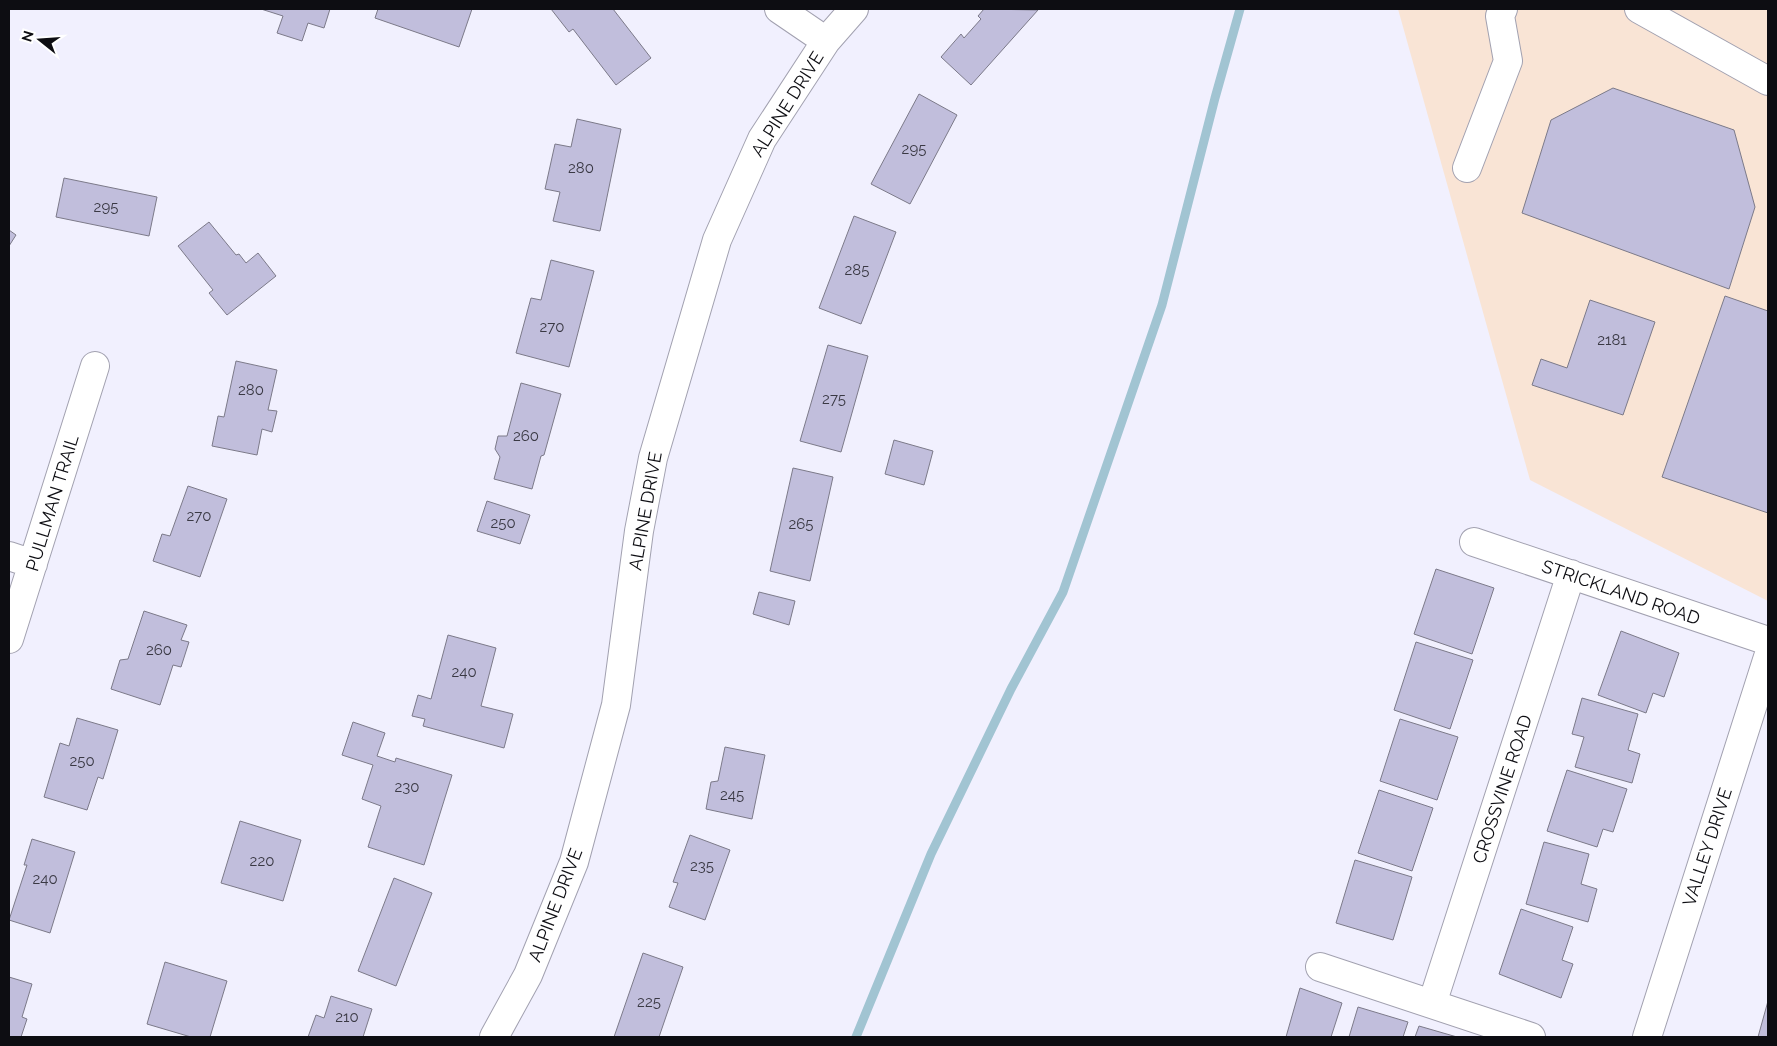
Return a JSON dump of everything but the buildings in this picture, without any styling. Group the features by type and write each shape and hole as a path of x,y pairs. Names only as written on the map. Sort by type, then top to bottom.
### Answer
{"street":[{"path":"779,9 826,41"},
{"name":"ALPINE DRIVE","path":"494,1037 528,975 574,862 616,705 639,531 653,458 717,240 762,139 826,41 854,9"},
{"path":"1467,168 1508,61 1500,16 1503,9"},
{"path":"1639,9 1768,81"},
{"name":"PULLMAN TRAIL","path":"9,638 21,560 95,366"},
{"name":"STRICKLAND ROAD","path":"1474,542 1768,641"},
{"name":"CROSSVINE ROAD","path":"1432,1004 1571,574"},
{"name":"VALLEY DRIVE","path":"1647,1037 1768,657"},
{"path":"1320,967 1531,1037"}],"shaded area":[{"path":"1398,9 1768,9 1768,601 1530,480"}],"waterway":[{"path":"856,1037 931,854 1011,689 1063,592 1162,305 1240,9"}]}
